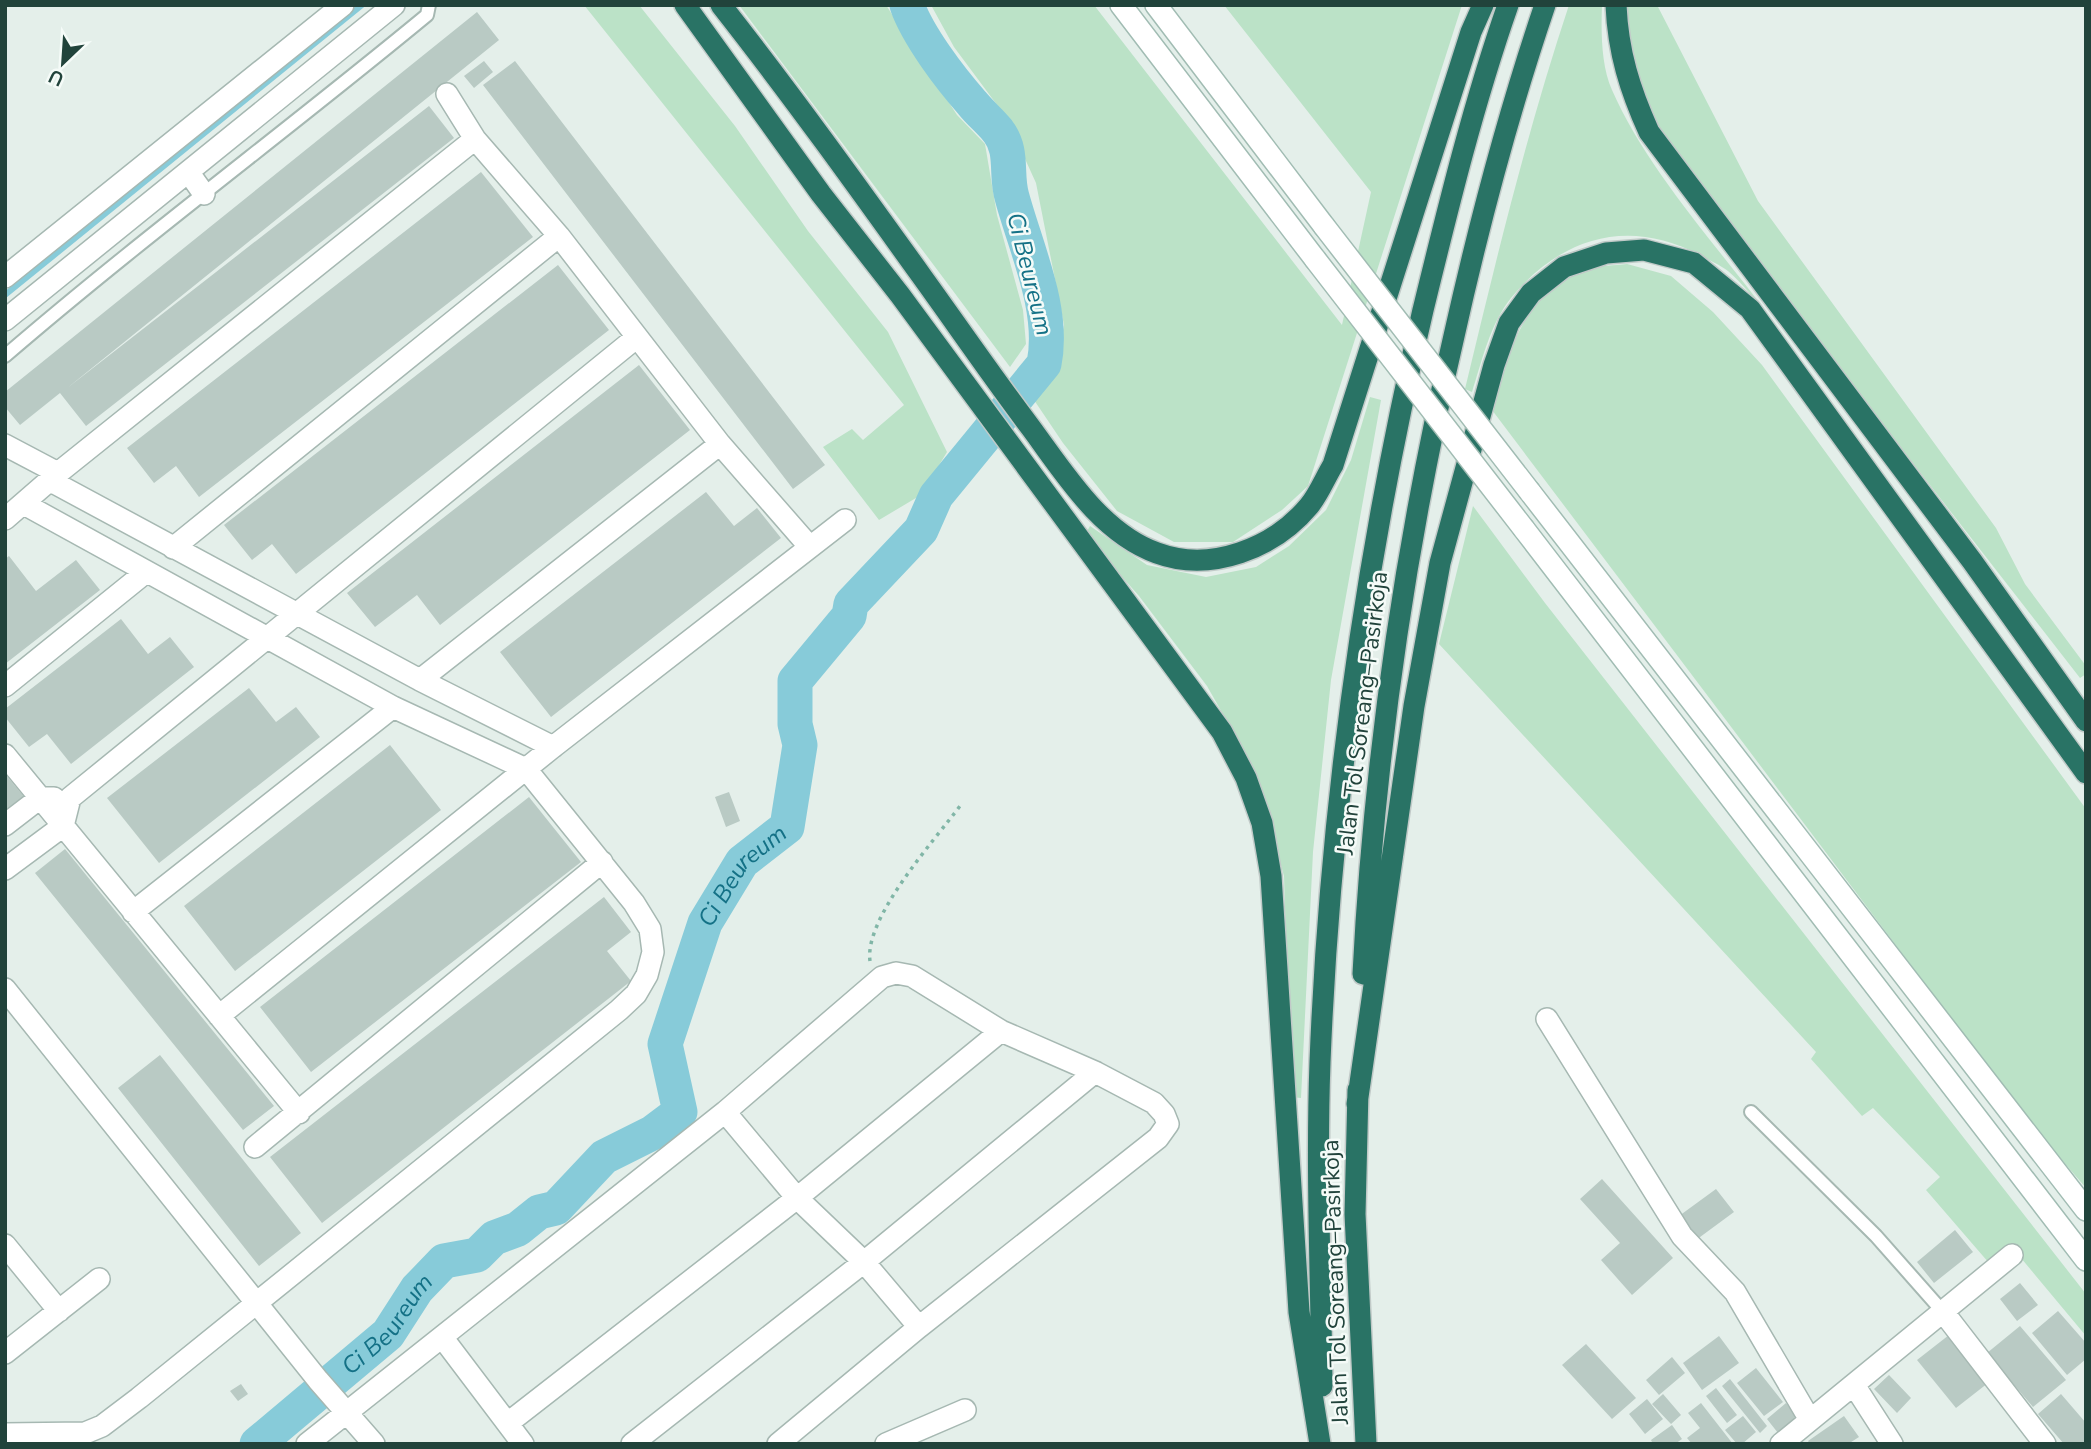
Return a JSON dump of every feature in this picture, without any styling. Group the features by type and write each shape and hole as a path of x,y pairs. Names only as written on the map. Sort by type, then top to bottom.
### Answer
{"highway":[{"path":"685,5 813,183 1222,732 1246,778 1262,823 1271,876 1299,1312 1321,1444"},
{"path":"722,5 777,76 986,369 1093,507 1119,533 1157,553 1196,561 1239,554 1278,535 1310,505 1333,465 1471,32 1483,5"},
{"name":"Jalan Tol Soreang–Pasirkoja","path":"1321,1444 1320,1064 1327,927 1341,774 1359,639 1393,438 1469,127 1508,5"},
{"name":"Jalan Tol Soreang–Pasirkoja","path":"1366,1444 1354,1214 1357,1104 1369,854 1387,696 1425,461 1500,146 1545,5"},
{"path":"1616,5 1622,63 1649,132 1972,561 2086,722"},
{"path":"1357,1104 1414,706 1440,563 1494,365 1509,323 1531,293 1564,267 1606,253 1644,250 1694,263 1750,309 2086,773"}],"street":[{"path":"5,277 343,5"},
{"path":"5,320 394,5"},
{"path":"1121,5 2086,1260"},
{"path":"1156,5 2086,1210"},
{"path":"447,94 475,139 559,236 720,444 809,546"},
{"path":"5,1434 85,1433 103,1426 636,994 647,975 653,952 650,929 602,862 526,769 393,707 146,572 12,511 475,139"},
{"path":"189,173 204,194"},
{"path":"173,548 559,236"},
{"path":"5,869 62,826 70,798 637,337"},
{"path":"420,680 720,444"},
{"path":"5,446 173,548 420,680 553,747"},
{"path":"219,1016 553,747 845,520"},
{"path":"5,686 146,572"},
{"path":"133,912 393,707"},
{"path":"5,755 299,1113"},
{"path":"5,825 40,798 70,798"},
{"path":"256,1147 602,862"},
{"path":"307,1444 340,1404 442,1337 725,1112 882,977 896,973 912,976 1001,1031 1095,1072 1154,1103 1164,1114 1168,1124 1163,1131 778,1444"},
{"path":"5,989 257,1300 318,1380 374,1444"},
{"path":"1547,1019 1682,1236 1735,1292 1810,1420"},
{"path":"508,1423 797,1198 1001,1031"},
{"path":"632,1444 864,1262 1095,1072"},
{"path":"725,1112 797,1198 864,1262 919,1327"},
{"path":"5,1245 59,1311"},
{"path":"1781,1444 2012,1255"},
{"path":"5,1353 99,1279"},
{"path":"1944,1313 2045,1444"},
{"path":"442,1337 523,1444"},
{"path":"1854,1385 1892,1444"},
{"path":"886,1444 965,1410"}],"lane":[{"path":"5,356 66,304 427,15 429,5"},
{"path":"1751,1112 1875,1236 1944,1313"}],"path":[{"path":"882,977 869,960 870,939 892,898 960,806"}],"green space":[{"path":"584,5 639,5 735,126 808,231 888,332 947,452 921,495 879,520 823,447 852,429 863,440 904,405"},
{"path":"739,5 886,5 957,115 985,144 997,215 1023,310 1026,344 1010,367"},
{"path":"931,5 1094,5 1342,325 1371,192 1224,5 1462,5 1308,486 1282,510 1233,542 1174,542 1117,511 1063,443 1034,400 1054,378 1064,325 1036,183 1006,117 954,47"},
{"path":"1569,5 1602,5 1602,37 1608,81 1626,119 1663,177 1768,314 1728,271 1673,243 1647,237 1597,239 1552,260 1511,298 1492,331 1472,392 1465,389 1500,244 1539,100"},
{"path":"1625,5 1657,5 1758,201 1996,528 2025,584 2086,666 2086,674 2080,678 1699,188 1651,114 1631,70"},
{"path":"1627,264 1671,276 1713,312 1762,365 2086,809 2086,1188 2030,1123 1492,410 1512,346 1535,305 1550,289 1568,276 1598,266"},
{"path":"1370,397 1381,400 1331,680 1313,852 1301,1098 1291,1097 1284,876 1254,769 1207,686 1139,596 1085,535 1090,526 1147,565 1206,577 1256,567 1289,546 1326,510 1351,460"},
{"path":"1473,506 1545,603 2086,1294 2086,1336 2011,1246 1989,1263 1926,1190 1940,1177 1873,1108 1862,1116 1811,1059 1816,1052 1439,644"}],"building":[{"path":"477,12 499,40 66,389 429,106 454,138 86,426 60,393 20,425 5,407 5,392"},
{"path":"484,61 493,72 474,88 464,76"},
{"path":"515,61 825,465 793,489 483,85"},
{"path":"481,172 533,237 199,497 176,466 154,483 127,448"},
{"path":"558,265 609,330 296,574 272,544 252,560 224,525"},
{"path":"639,365 690,430 440,625 417,595 375,627 347,593"},
{"path":"706,492 734,526 757,508 781,538 551,717 500,652"},
{"path":"9,556 36,591 76,560 100,590 5,664 5,559"},
{"path":"121,619 148,654 170,637 194,667 71,764 47,734 29,747 5,717 5,709"},
{"path":"249,688 276,722 296,707 320,737 159,863 107,798"},
{"path":"390,745 441,810 235,971 184,906"},
{"path":"5,774 25,798 5,814"},
{"path":"729,792 740,821 726,827 715,797"},
{"path":"529,797 581,862 311,1072 260,1007"},
{"path":"65,849 274,1106 243,1130 35,873"},
{"path":"604,897 631,932 607,951 631,981 322,1223 270,1157"},
{"path":"160,1055 301,1233 259,1266 118,1088"},
{"path":"1602,1179 1673,1258 1632,1295 1601,1260 1620,1243 1580,1199"},
{"path":"1716,1189 1734,1212 1696,1240 1679,1216"},
{"path":"1955,1230 1973,1252 1934,1283 1917,1262"},
{"path":"2020,1283 2038,1305 2017,1321 2000,1299"},
{"path":"2058,1311 2086,1343 2086,1359 2067,1375 2032,1333"},
{"path":"2020,1326 2066,1380 2033,1407 1987,1353"},
{"path":"1949,1335 1988,1383 1956,1408 1917,1360"},
{"path":"1719,1336 1739,1363 1702,1390 1683,1363"},
{"path":"1586,1344 1636,1398 1612,1419 1562,1365"},
{"path":"1672,1357 1685,1373 1659,1395 1646,1380"},
{"path":"1756,1368 1783,1402 1764,1416 1737,1383"},
{"path":"1889,1375 1911,1398 1897,1413 1874,1389"},
{"path":"1730,1379 1767,1426 1760,1433 1722,1386"},
{"path":"241,1384 248,1394 238,1401 230,1391"},
{"path":"1716,1388 1737,1415 1727,1423 1706,1396"},
{"path":"1663,1394 1681,1415 1671,1424 1652,1404"},
{"path":"2061,1394 2086,1423 2086,1444 2064,1444 2038,1414"},
{"path":"1647,1399 1663,1419 1645,1434 1629,1414"},
{"path":"1701,1403 1733,1444 1692,1444 1687,1438 1700,1428 1688,1413"},
{"path":"1786,1403 1797,1417 1778,1433 1767,1419"},
{"path":"1743,1416 1756,1432 1742,1444 1737,1444 1725,1430"},
{"path":"1844,1416 1859,1437 1848,1444 1810,1444 1808,1441"},
{"path":"1672,1425 1682,1439 1675,1444 1653,1444 1651,1440"}],"waterway":[{"path":"5,295 362,5"},
{"name":"Ci Beureum","path":"257,1444 388,1334 417,1289 444,1261 477,1255 494,1238 518,1229 539,1212 556,1208 604,1157 652,1133 680,1112 665,1044 705,923 742,862 787,827 800,745 795,724 795,681 849,616 851,604 921,530 936,496 1044,364 1046,322 1037,280 1012,197 1008,155 1003,139 935,56 907,5"}]}
